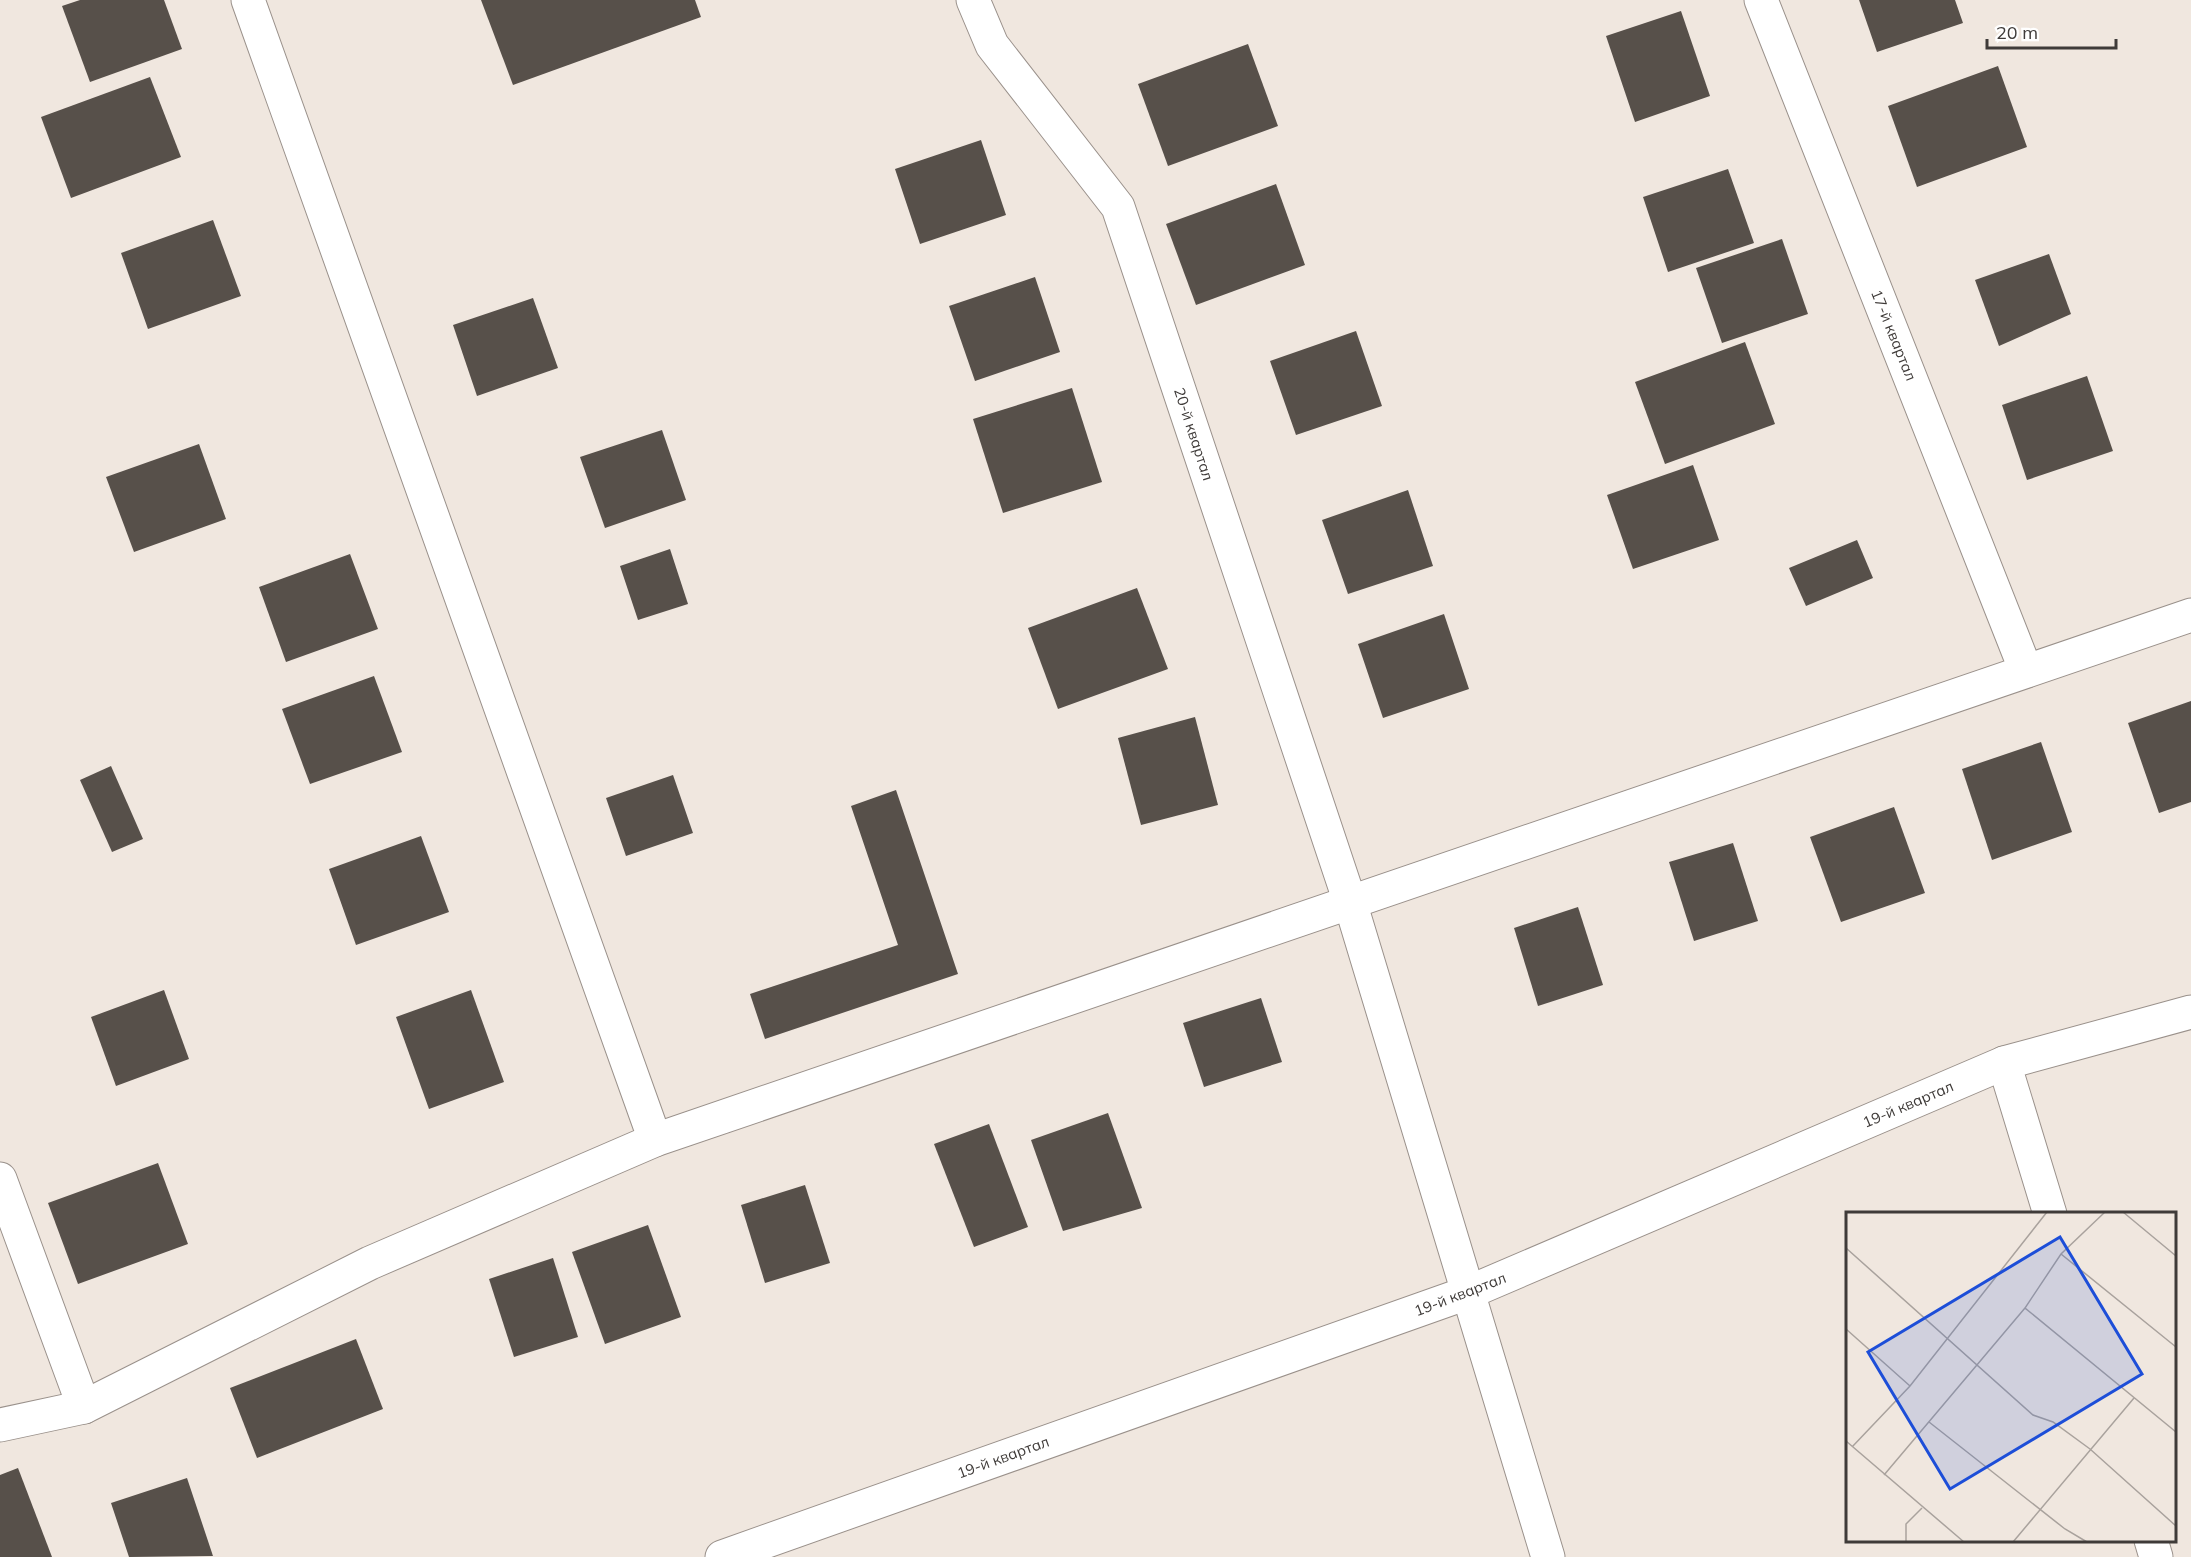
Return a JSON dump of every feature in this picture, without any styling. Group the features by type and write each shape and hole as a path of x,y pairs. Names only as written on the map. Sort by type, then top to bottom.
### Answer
{"street":[{"path":"248,0 655,1140"},
{"name":"20-й квартал","path":"972,0 992,45 1118,207 1350,902 1548,1557"},
{"name":"17-й квартал","path":"1761,0 2026,671"},
{"path":"0,1425 84,1407 370,1263 655,1140 2191,615"},
{"name":"19-й квартал","path":"722,1557 1467,1293 2004,1063 2191,1012"},
{"path":"2004,1063 2049,1212"},
{"path":"0,1179 84,1407"},
{"path":"2152,1542 2156,1557"}],"building":[{"path":"80,0 164,0 182,49 90,82 62,6"},
{"path":"481,0 695,0 701,17 513,85"},
{"path":"1859,0 1955,0 1963,23 1877,52"},
{"path":"1681,11 1710,96 1635,122 1606,36"},
{"path":"1248,44 1278,126 1168,166 1138,84"},
{"path":"1998,66 2027,147 1917,187 1888,106"},
{"path":"150,77 181,157 71,198 41,117"},
{"path":"981,140 1006,215 920,244 895,169"},
{"path":"1728,169 1754,243 1668,272 1643,197"},
{"path":"1276,184 1305,265 1196,305 1166,224"},
{"path":"213,220 241,296 148,329 121,253"},
{"path":"1782,239 1808,314 1722,343 1696,268"},
{"path":"2049,254 2071,314 1999,346 1975,280"},
{"path":"1035,277 1060,352 975,381 949,306"},
{"path":"533,298 558,368 477,396 453,325"},
{"path":"1356,331 1382,406 1296,435 1270,361"},
{"path":"1745,342 1775,424 1665,464 1635,382"},
{"path":"2087,376 2113,451 2027,480 2002,405"},
{"path":"1072,388 1102,482 1003,513 973,419"},
{"path":"662,430 686,500 605,528 580,457"},
{"path":"199,444 226,519 134,552 106,477"},
{"path":"1693,465 1719,540 1633,569 1607,495"},
{"path":"1408,490 1433,566 1348,594 1322,520"},
{"path":"1857,540 1873,578 1806,606 1789,568"},
{"path":"670,549 688,604 638,620 620,566"},
{"path":"350,554 378,629 286,662 259,587"},
{"path":"1137,588 1168,669 1058,709 1028,628"},
{"path":"1444,614 1469,689 1383,718 1358,644"},
{"path":"374,676 402,752 310,784 282,709"},
{"path":"2191,701 2191,802 2159,813 2128,723"},
{"path":"1195,717 1218,805 1141,825 1118,738"},
{"path":"2041,742 2072,832 1992,860 1962,769"},
{"path":"111,766 143,839 112,852 80,780"},
{"path":"673,775 693,833 626,856 606,798"},
{"path":"896,790 958,974 765,1039 750,994 898,945 851,806"},
{"path":"1894,807 1925,893 1841,922 1810,837"},
{"path":"421,836 449,912 356,945 329,869"},
{"path":"1733,843 1758,921 1694,941 1669,862"},
{"path":"1578,907 1603,985 1538,1006 1514,928"},
{"path":"164,990 189,1059 116,1086 91,1017"},
{"path":"471,990 504,1082 429,1109 396,1017"},
{"path":"1261,998 1282,1062 1204,1087 1183,1023"},
{"path":"1108,1113 1142,1208 1063,1231 1031,1140"},
{"path":"989,1124 1028,1227 974,1247 934,1144"},
{"path":"158,1163 188,1244 78,1284 48,1203"},
{"path":"805,1185 830,1263 765,1283 741,1205"},
{"path":"648,1225 681,1317 605,1344 572,1252"},
{"path":"553,1258 578,1337 514,1357 489,1279"},
{"path":"356,1339 383,1409 257,1458 230,1388"},
{"path":"18,1468 52,1557 0,1557 0,1475"},
{"path":"187,1478 213,1556 129,1557 111,1503"}]}
